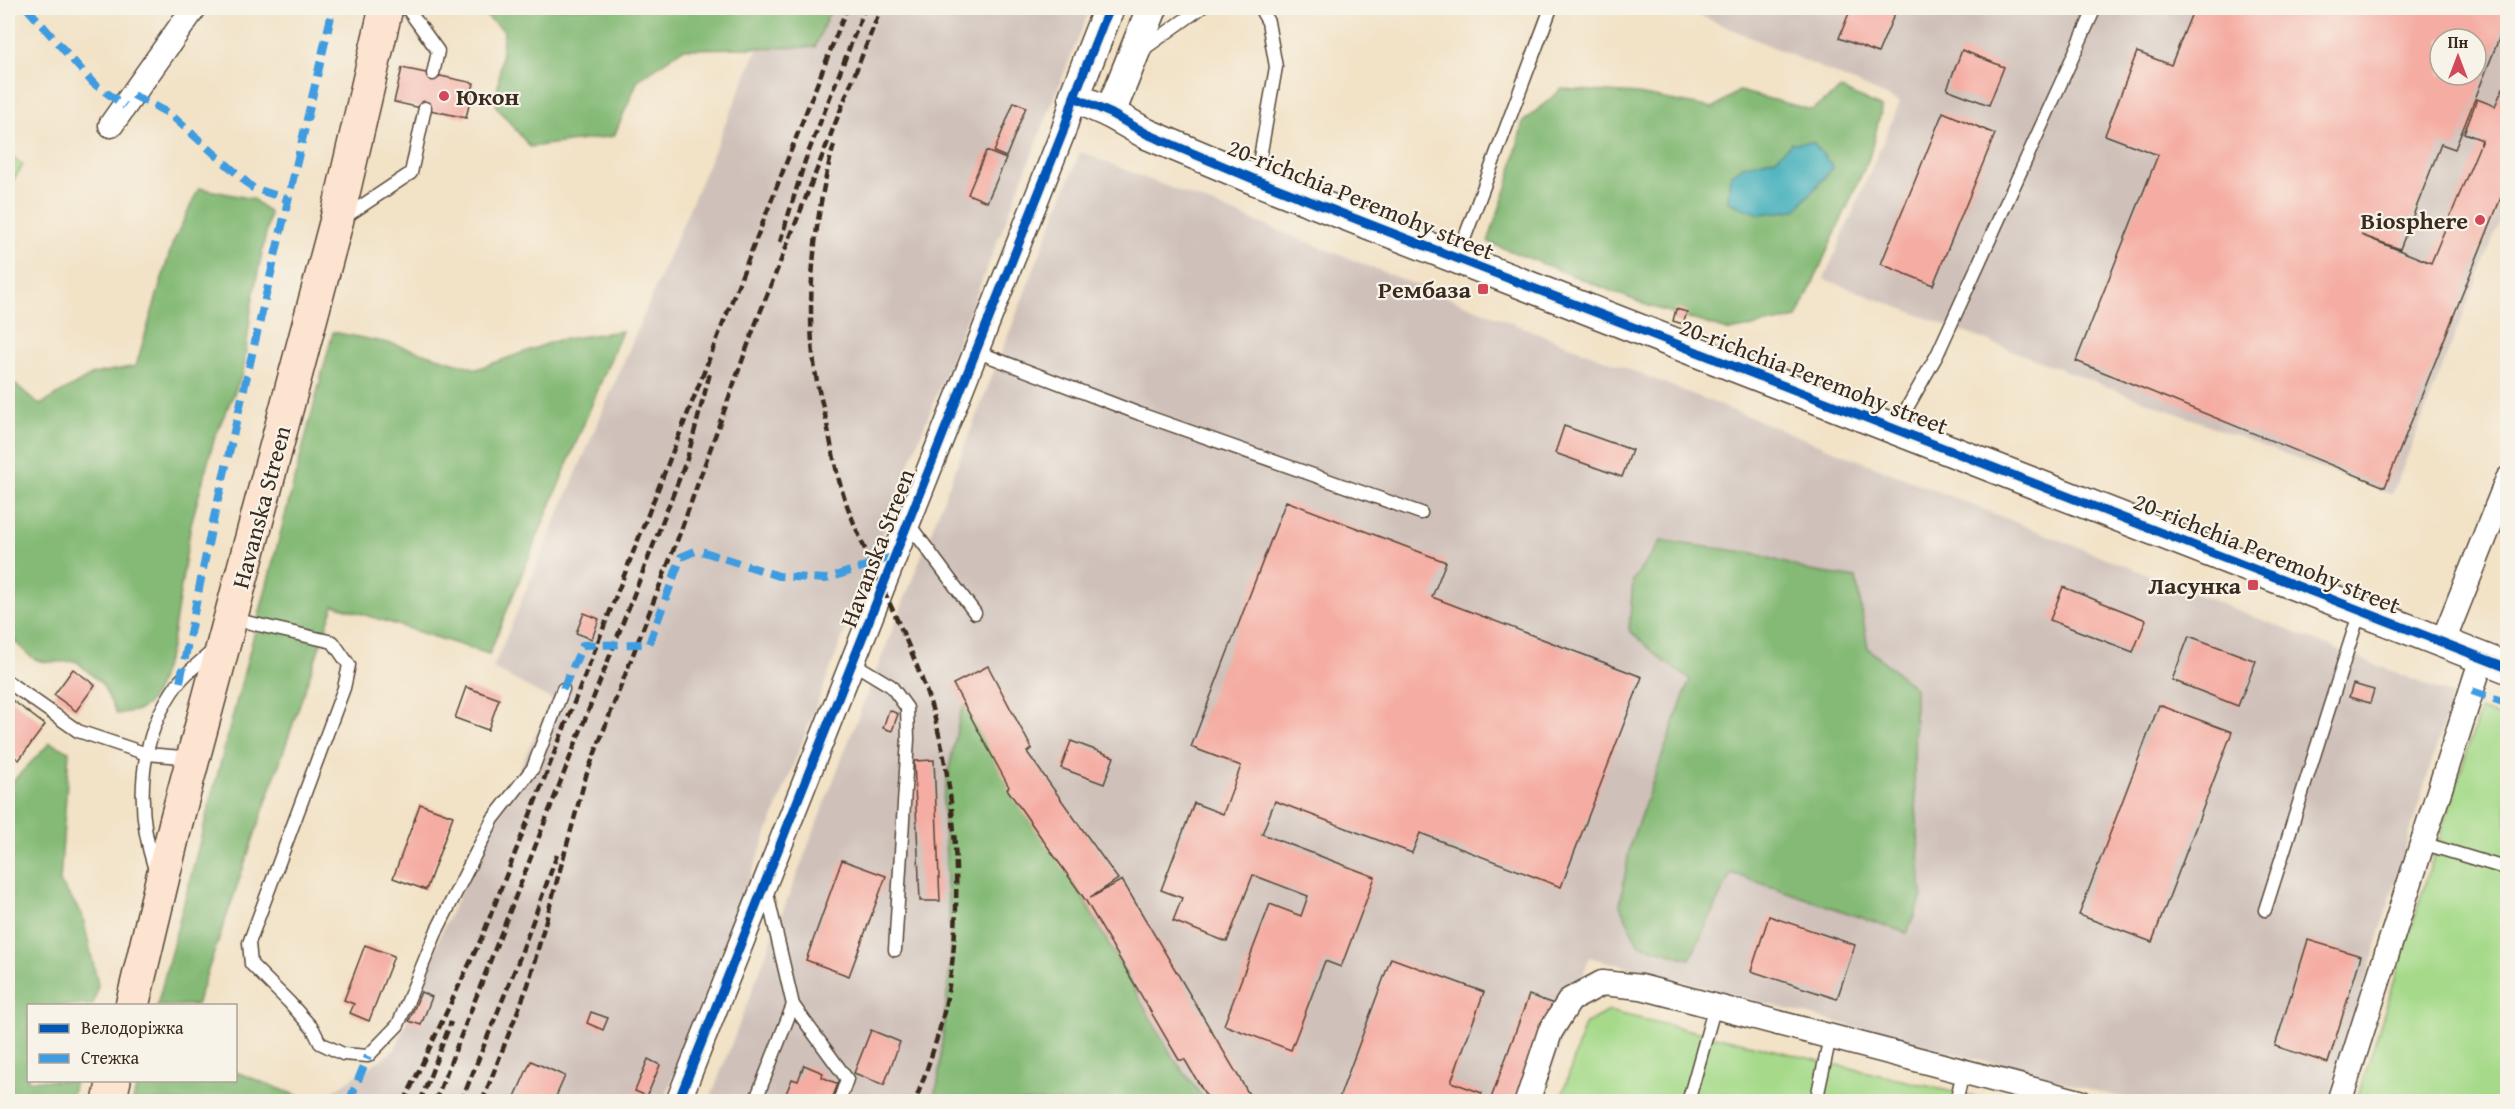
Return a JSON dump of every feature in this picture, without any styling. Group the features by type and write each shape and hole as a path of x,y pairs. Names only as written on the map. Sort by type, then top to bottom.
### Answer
{"main road":[{"name":"Havanska Streen","path":"132,1004 194,758 336,223 386,8"},
{"path":"109,1101 114,1082"}],"street":[{"path":"111,125 194,8"},
{"name":"Havanska Streen","path":"678,1101 1063,132 1074,97 1109,8"},
{"path":"1110,113 1152,8"},
{"name":"20-richchia Peremohy street","path":"1074,97 1110,113 1147,134 1256,180 2495,663"},
{"path":"2442,644 2508,479"},
{"path":"2339,1101 2422,843 2495,663"},
{"path":"1527,1101 1550,1032 1570,1000 1602,983 1641,987 2080,1101"}],"lane":[{"path":"407,8 438,51 433,75"},
{"path":"1132,57 1201,8"},
{"path":"1256,180 1276,67 1268,22 1260,8"},
{"path":"1457,258 1551,8"},
{"path":"1895,429 1937,355 2095,8"},
{"path":"336,223 411,172 425,108"},
{"path":"975,351 1140,414 1421,513"},
{"path":"908,523 975,614"},
{"path":"2265,910 2360,611"},
{"path":"161,887 148,848 141,807 141,781 161,711 180,682 229,628 333,642 349,665 344,688 249,943 251,963 313,1029 320,1042 343,1054 368,1056 398,1025 437,930 493,819 533,768 562,689"},
{"path":"853,663 891,686 907,708 908,739 895,950"},
{"path":"8,682 78,731 147,754 194,758"},
{"path":"2422,843 2508,869"},
{"path":"765,882 793,1005 847,1079 839,1101"},
{"path":"754,1101 793,1005"},
{"path":"1689,1101 1715,1006"},
{"path":"1816,1101 1830,1037"},
{"path":"1956,1101 1963,1072"}],"shaded area":[{"path":"775,8 1090,8 914,452 664,1101 329,1102 333,1091 395,1050 442,931 552,700 493,668"},
{"path":"1683,8 2507,8 2507,203 2392,495 1824,279 1900,102"},
{"path":"1080,152 2452,695 2329,1101 2135,1101 1589,957 1541,1101 709,1102"}],"green space":[{"path":"476,8 831,8 815,47 683,49 638,80 614,136 530,147 496,106 504,31"},
{"path":"1562,89 1638,94 1713,108 1739,91 1812,110 1841,89 1882,108 1869,158 1797,318 1730,331 1649,306 1488,242 1508,184 1523,122","holes":["1776,158 1833,168 1796,210 1743,166"]},
{"path":"8,154 23,165 8,187"},
{"path":"199,188 253,199 270,213 252,302 243,373 215,436 191,524 171,648 157,689 148,704 139,710 117,714 102,684 76,661 43,662 37,660 25,652 8,634 8,378 40,405 93,374 136,366 172,245"},
{"path":"622,331 489,654 334,605 196,1004 158,1004 333,332 393,344 477,369 558,340"},
{"path":"1661,541 1753,553 1810,571 1856,578 1868,648 1915,688 1914,777 1922,897 1907,933 1731,873 1690,959 1638,944 1620,905 1630,845 1690,679 1662,660 1629,630 1633,580"},
{"path":"965,705 1082,897 1173,1058 1206,1101 931,1102 938,1083 951,957 943,799 960,715"},
{"path":"2480,710 2507,720 2507,1101 2356,1102"},
{"path":"50,743 69,751 60,882 82,914 98,985 93,1004 27,1004 27,1082 75,1082 70,1101 8,1101 8,786"},
{"path":"1608,1011 1991,1101 1560,1102 1585,1024"},
{"path":"237,1072 311,1101 133,1101 138,1082 237,1082"}],"water":[{"path":"1813,142 1833,167 1796,210 1759,214 1728,202 1730,176 1743,166 1776,158 1792,143"}],"building":[{"path":"1851,8 1897,8 1878,53 1839,38"},
{"path":"2194,8 2508,8 2508,16 2488,66 2488,27 2428,27 2428,87 2480,87 2455,149 2441,144 2400,249 2361,235 2431,263 2482,140 2464,133 2477,99 2495,106 2503,88 2508,90 2508,180 2385,487 2076,361 2158,155 2105,135 2137,52 2171,65"},
{"path":"1962,50 2004,67 1989,105 1947,89"},
{"path":"402,68 474,83 466,118 394,102"},
{"path":"1014,102 1026,107 1006,157 994,152"},
{"path":"1943,112 1995,134 1933,285 1881,264"},
{"path":"986,151 1006,159 987,202 968,194"},
{"path":"1676,309 1687,312 1683,324 1673,321"},
{"path":"1564,426 1632,450 1622,477 1555,453"},
{"path":"1286,501 1446,562 1432,597 1642,677 1561,887 1420,833 1412,853 1275,801 1262,834 1375,877 1341,967 1325,961 1291,1050 1224,1025 1270,904 1301,916 1308,896 1253,875 1227,942 1173,921 1182,898 1161,890 1194,803 1223,814 1241,766 1191,747"},
{"path":"2063,587 2146,620 2133,652 2050,620"},
{"path":"584,613 599,619 592,639 576,633"},
{"path":"2189,636 2256,661 2238,706 2172,680"},
{"path":"988,666 1032,749 1027,752 1118,879 1090,898 1122,880 1253,1101 1209,1101 1185,1060 1179,1060 1086,901 1007,789 1009,787 953,684"},
{"path":"73,669 95,685 76,711 54,695"},
{"path":"2353,684 2374,690 2370,703 2349,697"},
{"path":"466,687 499,699 488,730 455,718"},
{"path":"8,697 45,725 19,760 8,752"},
{"path":"2159,705 2232,732 2152,942 2079,915"},
{"path":"889,710 898,714 892,731 883,728"},
{"path":"1071,741 1114,757 1104,784 1061,768"},
{"path":"934,760 940,901 920,901 914,761"},
{"path":"420,804 453,816 426,890 393,878"},
{"path":"842,860 886,876 849,976 806,960"},
{"path":"1769,916 1855,945 1837,999 1751,971"},
{"path":"2308,940 2361,956 2328,1063 2275,1046"},
{"path":"365,945 394,956 369,1021 350,1013 354,1004 344,1000"},
{"path":"1391,958 1484,992 1451,1082 1482,1093 1479,1101 1338,1101"},
{"path":"421,992 432,997 421,1025 409,1021"},
{"path":"1529,995 1554,1004 1518,1101 1490,1101"},
{"path":"591,1012 608,1018 603,1030 587,1023"},
{"path":"871,1030 900,1042 884,1085 854,1073"},
{"path":"648,1059 660,1065 647,1096 635,1091"},
{"path":"531,1061 565,1076 554,1101 513,1101"},
{"path":"804,1065 823,1073 822,1077 838,1084 831,1101 783,1101 792,1079 798,1081"}],"railway":[{"path":"404,1102 482,937 847,8"},
{"path":"780,242 805,161 865,8"},
{"path":"482,1102 528,985 586,776 680,533 754,328 881,8"},
{"path":"834,145 821,199 813,260 811,321 817,381 844,497 913,657 933,712 942,747 953,822 956,901 950,977 938,1034 915,1102"},
{"path":"435,1102 687,459 710,373"},
{"path":"461,1102 518,962 557,855"},
{"path":"420,1102 451,1022"}],"marked path":[{"path":"27,8 93,83 125,106"},
{"path":"180,682 211,530 333,8"},
{"path":"133,95 170,114 253,188 287,199"},
{"path":"563,689 583,645 649,644 681,557 698,550 779,576 826,579 895,556"},
{"path":"2472,691 2508,704"},
{"path":"349,1102 368,1056"}],"cycle path":[{"path":"678,1102 1063,132 1074,97 1109,8"},
{"path":"1074,97 1110,113 1147,134 1256,180 2508,668"}],"place":[{"name":"Юкон","path":"444,96"},
{"name":"Biosphere","path":"2480,220"},
{"name":"Рембаза","path":"1483,289"},
{"name":"Ласунка","path":"2253,585"}]}
